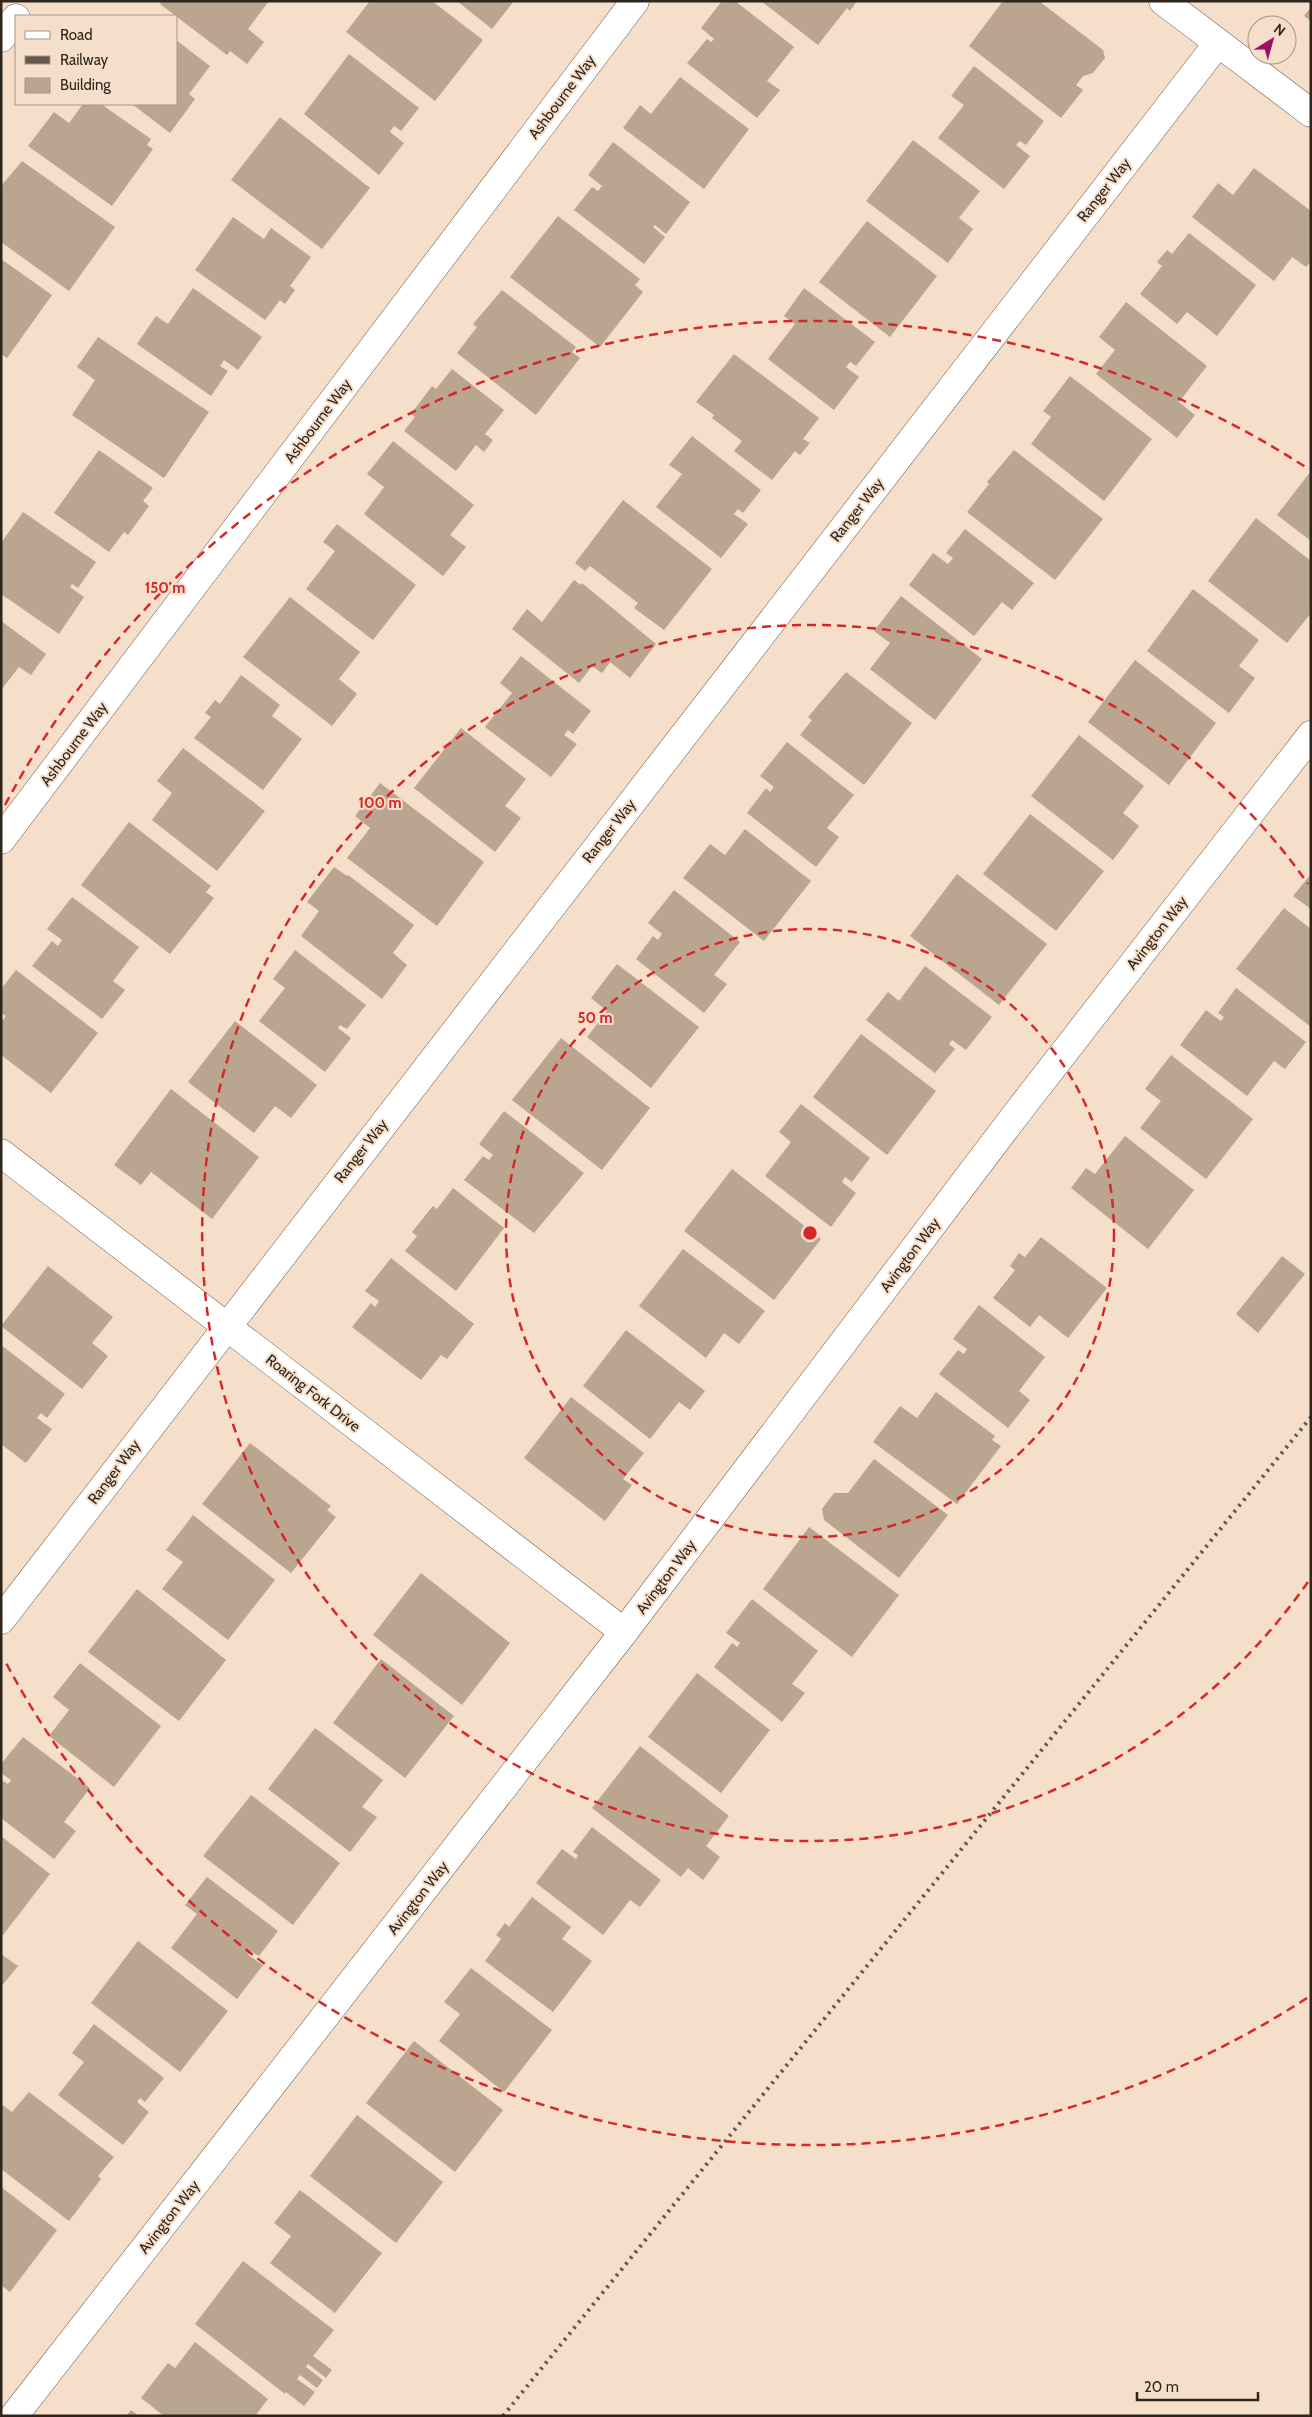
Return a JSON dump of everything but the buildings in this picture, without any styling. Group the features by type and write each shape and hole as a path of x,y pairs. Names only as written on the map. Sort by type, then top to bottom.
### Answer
{"street":[{"path":"18,15 28,1"},
{"name":"Ashbourne Way","path":"1,840 635,1"},
{"path":"1163,1 1311,114"},
{"path":"1,38 15,20"},
{"name":"Ranger Way","path":"1,1620 1218,43"},
{"name":"Avington Way","path":"14,2416 624,1632 1018,1113 1311,735"},
{"name":"Roaring Fork Drive","path":"1,1153 624,1632"}],"railway":[{"path":"503,2416 1311,1417"}]}
